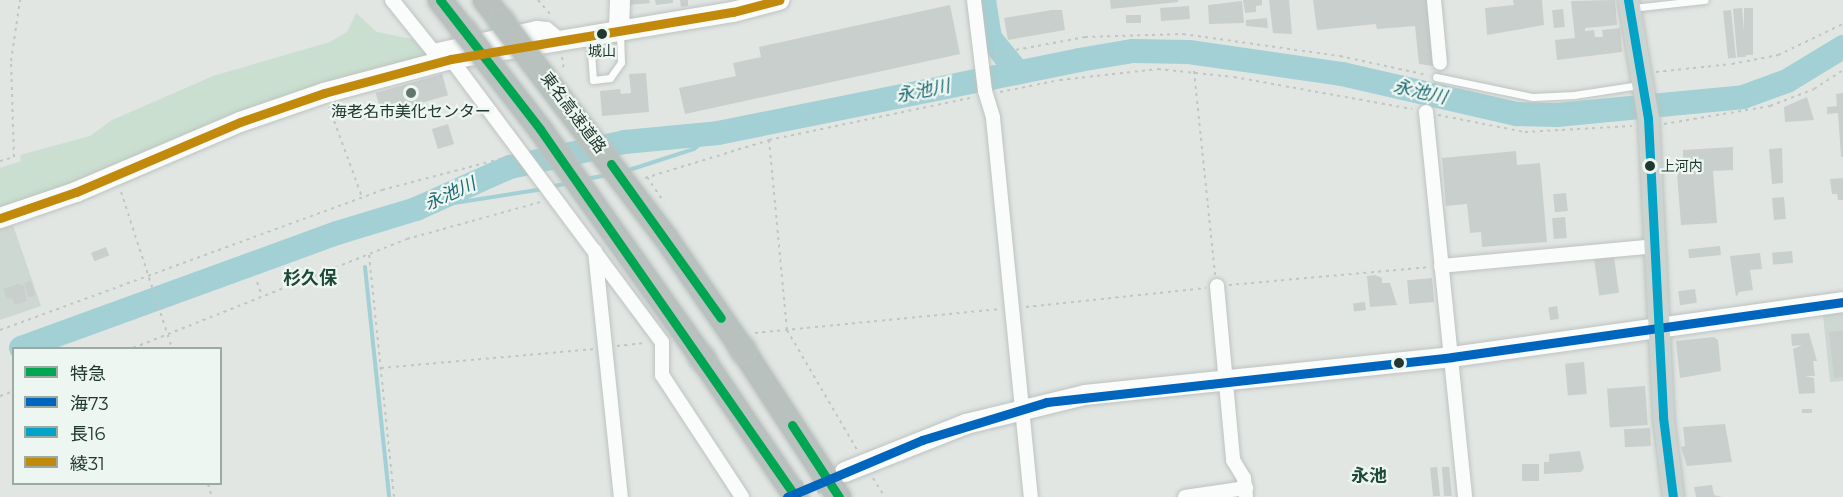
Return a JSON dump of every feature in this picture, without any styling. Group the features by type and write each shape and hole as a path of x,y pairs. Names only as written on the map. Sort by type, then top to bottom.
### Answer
{"highway":[{"path":"440,0 540,129 702,358 796,497"},
{"name":"東名高速道路","path":"484,0 748,342 839,497"}],"main road":[{"path":"1629,4 1644,82 1648,122 1663,417 1673,497"}],"street":[{"path":"392,0 442,55 526,155 662,342 662,375 742,497"},
{"path":"619,29 620,0"},
{"path":"0,218 115,176 240,122 442,55 537,28 590,34 733,12 779,0"},
{"path":"974,0 986,93 993,118 1031,497"},
{"path":"1434,0 1440,63"},
{"path":"442,55 557,29"},
{"path":"1426,112 1465,497"},
{"path":"1441,266 1655,246"},
{"path":"595,250 621,497"},
{"path":"1185,497 1246,493 1244,478 1233,460 1217,286"},
{"path":"845,472 966,424 1022,407 1097,394 1452,357 1843,302"}],"lane":[{"path":"1629,4 1705,0"},
{"path":"590,34 593,80 610,78 621,62 619,29"},
{"path":"1436,77 1533,96 1615,90 1644,82"}],"path":[{"path":"0,161 14,157 10,61 20,0"},
{"path":"538,0 557,29"},
{"path":"1644,82 1778,55 1843,24"},
{"path":"994,54 1085,37 1183,34 1340,56 1436,77"},
{"path":"1009,90 1107,74 1158,69 1194,71 1525,132 1648,122 1770,106 1814,89 1843,70"},
{"path":"1194,71 1217,286"},
{"path":"324,93 363,197"},
{"path":"647,177 769,140 986,93"},
{"path":"769,140 787,330 865,463"},
{"path":"0,330 363,197 526,155"},
{"path":"115,176 152,281 172,347"},
{"path":"136,347 407,239 555,195"},
{"path":"369,255 394,497"},
{"path":"748,342 787,330 1217,286 1441,266"},
{"path":"257,282 263,298"},
{"path":"381,368 662,342"},
{"path":"876,483 885,497"}],"shaded area":[{"path":"13,225 41,306 0,320 0,229"},
{"path":"1843,312 1843,381 1830,382 1823,315"}],"green space":[{"path":"356,13 377,32 412,39 429,55 119,173 0,207 0,168 21,161 20,155 90,136 112,120 213,76 330,42 347,32"}],"building":[{"path":"628,0 649,0 650,3 628,5"},
{"path":"655,0 673,0 673,3 656,5"},
{"path":"680,0 688,0 688,6 681,7"},
{"path":"1110,0 1178,0 1178,2 1111,9"},
{"path":"1243,0 1262,0 1262,5 1256,6 1256,12 1245,13"},
{"path":"1269,0 1289,0 1292,34 1273,33"},
{"path":"1313,0 1427,0 1433,66 1419,64 1415,26 1377,29 1376,24 1317,30"},
{"path":"1513,0 1542,0 1544,25 1487,35 1485,8 1514,5"},
{"path":"1615,0 1617,25 1585,28 1585,31 1594,30 1595,37 1603,37 1602,30 1620,28 1622,52 1557,60 1555,40 1575,38 1571,1"},
{"path":"1242,1 1244,23 1209,24 1208,5"},
{"path":"950,5 960,54 685,114 679,88 736,76 733,63 761,57 759,47"},
{"path":"1189,6 1190,19 1161,21 1160,8"},
{"path":"1742,8 1746,57 1737,58 1733,9"},
{"path":"1744,8 1753,8 1753,55 1744,55"},
{"path":"1563,9 1565,27 1554,28 1552,10"},
{"path":"1062,10 1065,30 1008,40 1004,18"},
{"path":"1731,10 1736,58 1728,59 1723,11"},
{"path":"1126,15 1141,15 1141,23 1126,23"},
{"path":"1267,18 1268,28 1246,26 1246,20"},
{"path":"646,73 649,112 602,116 600,91 620,89 621,94 631,93 629,74"},
{"name":"海老名市美化センター","path":"442,74 448,95 382,114 376,93"},
{"path":"1843,93 1843,157 1841,157 1838,113 1827,114 1827,107 1837,106 1836,94"},
{"path":"1807,97 1814,120 1785,122 1784,107"},
{"path":"448,124 454,144 438,149 432,129"},
{"path":"1733,147 1733,170 1713,171 1717,223 1681,225 1676,160 1683,160 1683,150"},
{"path":"1782,148 1783,183 1772,184 1769,149"},
{"path":"1516,151 1517,165 1540,163 1547,242 1482,247 1481,232 1470,233 1467,204 1446,206 1442,158"},
{"path":"1843,178 1843,200 1838,200 1837,194 1832,194 1830,179"},
{"path":"1566,193 1568,211 1555,212 1553,194"},
{"path":"1784,197 1786,219 1774,220 1772,198"},
{"path":"1565,217 1567,238 1554,239 1552,218"},
{"path":"1720,246 1721,255 1689,258 1688,249"},
{"path":"106,247 109,255 94,261 91,253"},
{"path":"1792,251 1793,263 1773,265 1772,253"},
{"path":"1760,253 1762,269 1750,270 1753,290 1739,292 1736,297 1730,256"},
{"path":"1614,257 1619,293 1599,295 1594,260"},
{"path":"1375,275 1382,278 1382,283 1390,283 1397,305 1370,307 1367,276"},
{"path":"1432,278 1434,302 1409,304 1407,280"},
{"path":"31,281 35,295 28,297 24,283"},
{"path":"18,284 24,286 27,301 15,305 12,298 7,299 3,289"},
{"path":"1695,289 1697,303 1680,305 1678,291"},
{"path":"1365,302 1366,310 1354,311 1353,303"},
{"path":"1557,306 1559,319 1550,320 1548,307"},
{"path":"1843,330 1843,377 1834,378 1829,332"},
{"path":"1809,333 1817,361 1813,361 1815,376 1805,376 1814,378 1815,393 1799,394 1793,349 1802,345 1792,346 1791,334"},
{"path":"1714,337 1718,340 1721,371 1680,378 1676,341"},
{"path":"1584,362 1587,394 1568,396 1565,364"},
{"path":"1645,386 1648,425 1610,428 1607,389"},
{"path":"1802,409 1812,409 1812,413 1802,413"},
{"path":"1725,424 1732,462 1687,466 1681,447 1685,446 1683,427"},
{"path":"1650,428 1651,446 1625,447 1624,429"},
{"path":"1580,451 1584,468 1581,472 1544,474 1544,462 1549,462 1549,454"},
{"path":"1522,464 1539,464 1539,481 1522,481"},
{"path":"1437,467 1440,496 1433,497 1430,468"},
{"path":"1442,467 1449,467 1452,496 1444,496"},
{"path":"1712,485 1714,495 1722,497 1696,497 1694,487"}],"waterway":[{"path":"984,0 990,38 1017,71"},
{"name":"永池川","path":"24,347 337,233 416,209 510,167 625,142 718,133 1133,51 1189,52 1342,74 1517,114 1557,115 1743,97 1787,81 1843,47"},
{"path":"626,171 694,149 714,133"},
{"path":"585,179 607,175"},
{"path":"550,187 569,183"},
{"path":"416,209 543,189"},
{"path":"365,267 389,497"}],"tunnel":[{"path":"787,497 840,474"}],"transit line":[{"name":"特急","path":"440,0 540,129 796,497"},
{"name":"綾31","path":"0,218 76,192 240,122 324,93 451,59 733,12 779,0"},
{"name":"長16","path":"1628,0 1648,118 1663,417 1673,497"},
{"name":"特急","path":"611,164 721,318"},
{"name":"海73","path":"787,497 922,440 1047,402 1452,357 1843,302"},
{"name":"特急","path":"792,425 839,497"}],"place":[{"name":"城山","path":"602,34"},
{"name":"海老名市美化センター","path":"411,93"},
{"name":"上河内","path":"1650,166"}],"district":[{"name":"杉久保","path":"310,278"},
{"name":"永池","path":"1369,476"}]}
